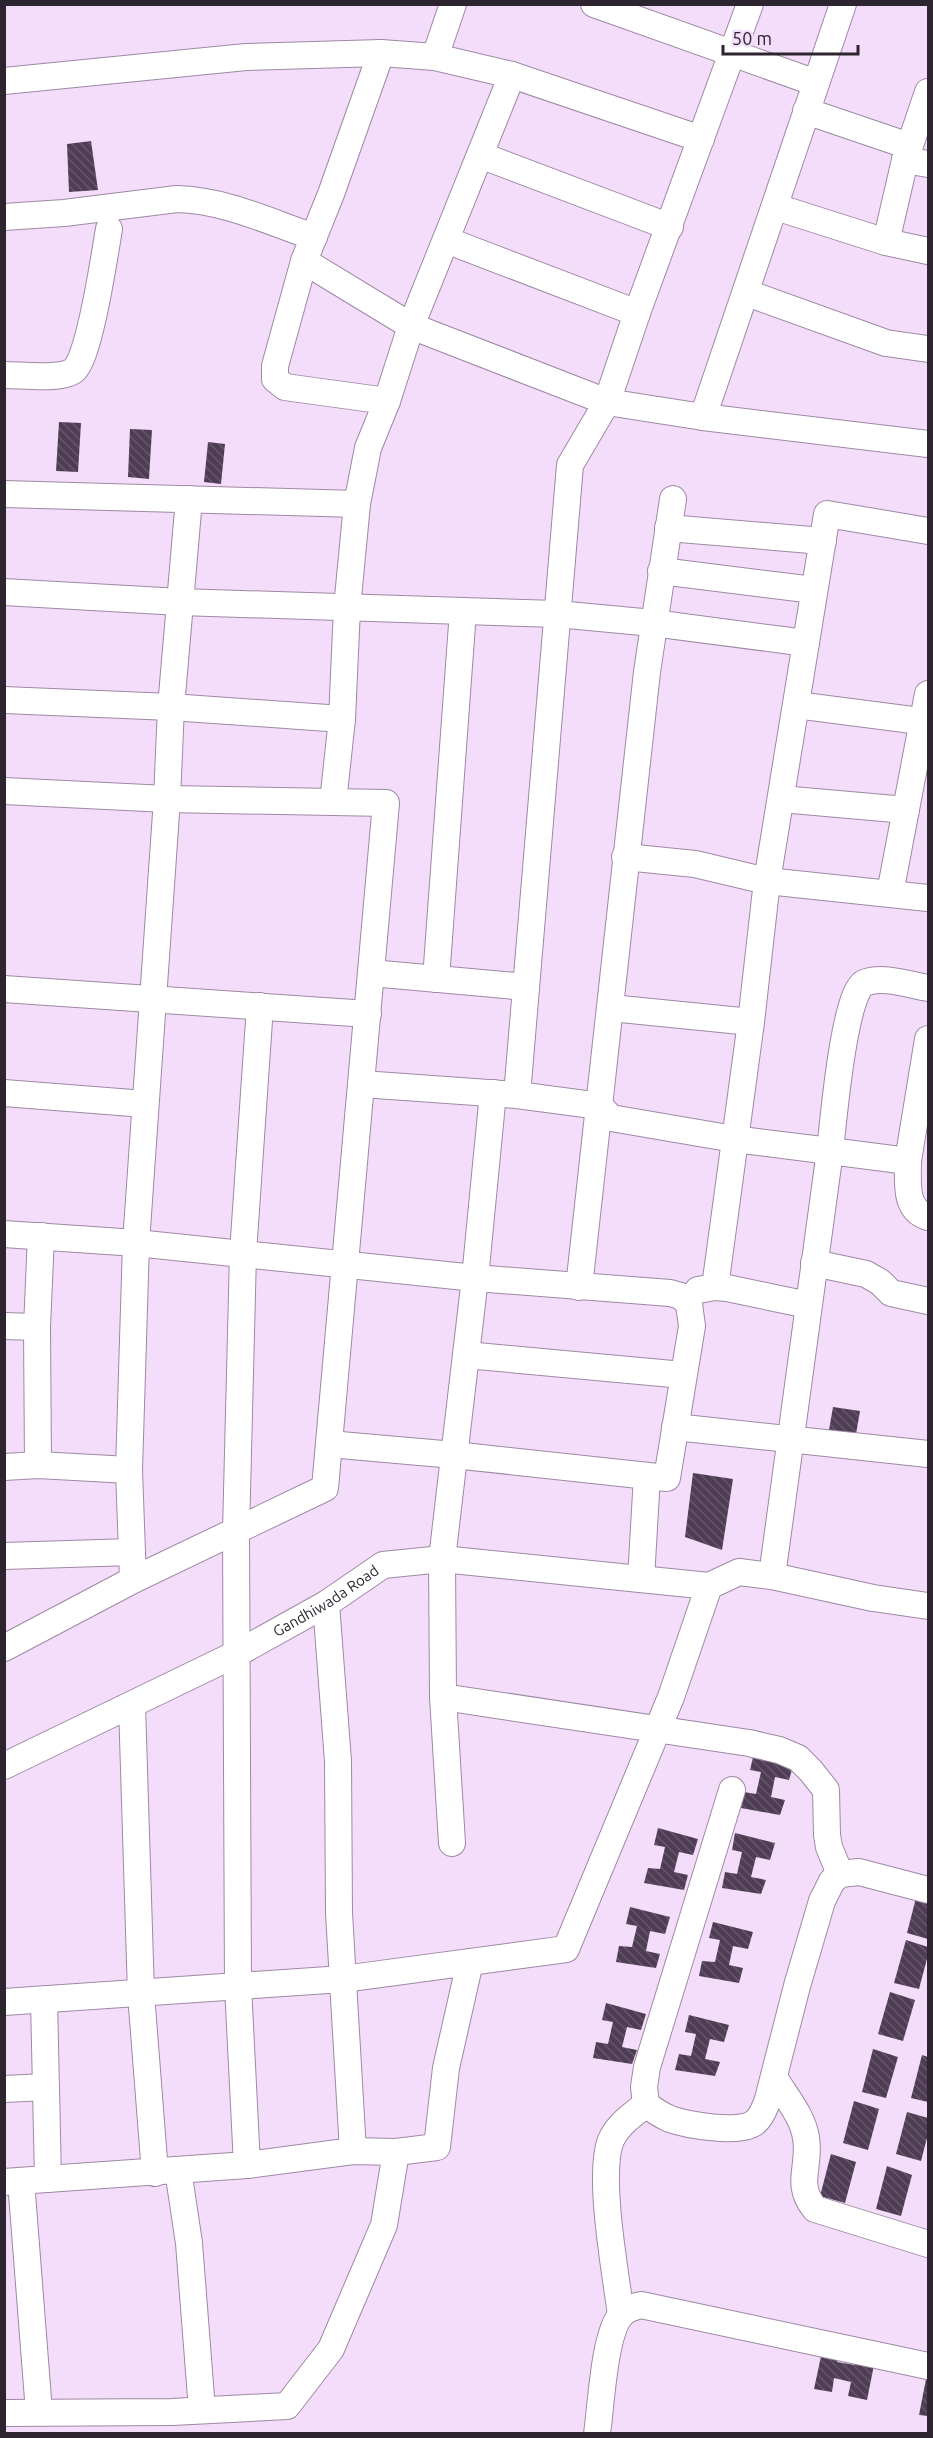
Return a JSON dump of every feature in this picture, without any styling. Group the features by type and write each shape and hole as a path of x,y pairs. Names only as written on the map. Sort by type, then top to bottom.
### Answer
{"street":[{"path":"435,57 453,4"},
{"path":"594,4 816,83"},
{"path":"452,1843 443,1697 442,1559 475,1278 505,1094 526,987 570,465 608,402 637,313 734,54 750,4"},
{"path":"703,417 747,293 843,4"},
{"path":"381,53 304,261 275,366 275,379 285,387 387,401"},
{"path":"4,81 246,57 381,53 435,57 512,75 702,139"},
{"path":"333,802 342,719 357,504 368,448 387,401 411,326 512,75"},
{"path":"886,242 914,157 928,92"},
{"path":"806,111 914,157"},
{"path":"480,155 670,227"},
{"path":"4,217 64,213 177,199 195,200 215,203 314,237"},
{"path":"776,207 886,242 928,251"},
{"path":"4,375 59,375 72,372 80,367 110,229"},
{"path":"446,240 637,313"},
{"path":"304,261 411,326 608,402 703,417 928,444"},
{"path":"747,293 886,342 928,349"},
{"path":"4,494 357,504"},
{"path":"133,1580 129,1470 136,1243 167,799 171,707 189,499"},
{"path":"579,1287 611,1008 625,857 653,622 673,499"},
{"path":"715,1287 751,1023 767,881 827,514 928,531"},
{"path":"668,528 823,541"},
{"path":"661,571 814,590"},
{"path":"4,592 180,602 557,614 653,622 806,643"},
{"path":"436,979 463,611"},
{"path":"890,893 926,722 928,694"},
{"path":"4,700 171,707 342,719"},
{"path":"796,705 926,722"},
{"path":"4,791 167,799 386,803 325,1488 236,1533 133,1580 4,1648"},
{"path":"781,799 906,810"},
{"path":"625,857 695,864 767,881 928,898"},
{"path":"371,973 526,987"},
{"path":"772,1576 838,1077 855,994 860,986 877,980 928,988"},
{"path":"4,988 368,1014"},
{"path":"247,2165 238,1986 236,1533 243,1253 260,1006"},
{"path":"611,1008 751,1023"},
{"path":"928,1039 908,1161 910,1201 913,1209 920,1215 928,1217"},
{"path":"362,1084 505,1094 600,1106 611,1118 734,1139 908,1161"},
{"path":"4,1093 145,1104"},
{"path":"4,1234 136,1243 475,1278 681,1296 715,1287 808,1305"},
{"path":"38,1465 37,1327 41,1236"},
{"path":"814,1263 866,1274 880,1282 891,1293 928,1301"},
{"path":"329,1444 667,1478 692,1326 690,1304 681,1296"},
{"path":"4,1326 37,1327"},
{"path":"466,1355 683,1376"},
{"path":"675,1426 928,1454"},
{"path":"4,1467 38,1465 129,1470"},
{"path":"641,1579 648,1476"},
{"path":"4,1556 132,1552"},
{"name":"Gandhiwada Road","path":"4,1766 238,1653 326,1605 383,1565 442,1559 709,1586"},
{"path":"4,2002 343,1979 566,1949 671,1697 709,1586 739,1572 772,1576 873,1598 928,1606"},
{"path":"326,1605 338,1761 339,1913 353,2151"},
{"path":"443,1697 656,1731 749,1743 779,1750 798,1758 826,1790 828,1841 840,1874"},
{"path":"132,1706 141,1994 167,2172 189,2243 202,2410"},
{"path":"732,1790 647,2067 644,2087 646,2104 655,2112 683,2123 734,2129 745,2128 755,2123 762,2113 774,2077 822,1901 832,1881 840,1874 859,1872 928,1890"},
{"path":"48,2419 13,2182 247,2165 353,2151 396,2152 437,2147 446,2068 470,1962"},
{"path":"44,2000 48,2179"},
{"path":"774,2077 803,2124 807,2152 803,2185 807,2198 815,2209 928,2244"},
{"path":"4,2089 46,2087"},
{"path":"621,2315 608,2204 607,2166 611,2142 620,2125 646,2104"},
{"path":"4,2413 48,2419 287,2406 330,2349 384,2225 396,2152"},
{"path":"597,2433 606,2361 614,2328 621,2315 641,2305 928,2366"}],"building":[{"path":"91,141 98,190 69,192 67,144"},
{"path":"59,422 81,423 78,472 56,471"},
{"path":"130,429 152,430 149,479 128,477"},
{"path":"208,442 225,444 221,484 204,482"},
{"path":"833,1407 860,1411 856,1434 829,1430"},
{"path":"693,1473 733,1479 722,1550 685,1537"},
{"path":"754,1753 794,1763 789,1780 775,1777 771,1797 785,1800 780,1815 741,1808 744,1792 756,1794 761,1772 750,1770"},
{"path":"658,1828 698,1839 693,1855 679,1852 674,1872 688,1875 684,1890 644,1883 648,1868 660,1869 665,1847 654,1845"},
{"path":"735,1833 775,1843 770,1860 756,1857 751,1877 766,1880 761,1894 722,1888 725,1872 737,1874 742,1852 732,1850"},
{"path":"918,1890 928,1894 928,1939 907,1933"},
{"path":"630,1907 670,1917 665,1934 650,1931 646,1951 660,1954 656,1968 616,1962 619,1946 632,1947 637,1926 626,1924"},
{"path":"713,1922 753,1932 748,1949 733,1946 729,1965 743,1968 739,1983 699,1976 702,1961 715,1962 720,1940 709,1938"},
{"path":"906,1940 928,1947 919,1989 894,1983"},
{"path":"890,1992 915,2000 903,2041 878,2034"},
{"path":"606,2003 646,2014 641,2030 627,2027 622,2047 637,2050 632,2064 593,2058 596,2042 608,2044 613,2022 602,2020"},
{"path":"689,2015 729,2025 724,2042 710,2039 705,2059 720,2062 715,2076 675,2070 679,2054 691,2056 696,2034 685,2032"},
{"path":"873,2049 898,2057 886,2098 862,2092"},
{"path":"922,2055 928,2057 928,2102 911,2098"},
{"path":"854,2101 879,2109 868,2150 843,2143"},
{"path":"907,2112 928,2118 928,2134 921,2161 896,2154"},
{"path":"831,2154 856,2162 845,2203 820,2196"},
{"path":"887,2166 912,2175 901,2216 876,2209"},
{"path":"823,2347 840,2350 837,2362 855,2365 857,2353 876,2355 867,2400 848,2396 851,2382 834,2378 832,2392 814,2389"},
{"path":"928,2375 928,2416 919,2415"}]}
